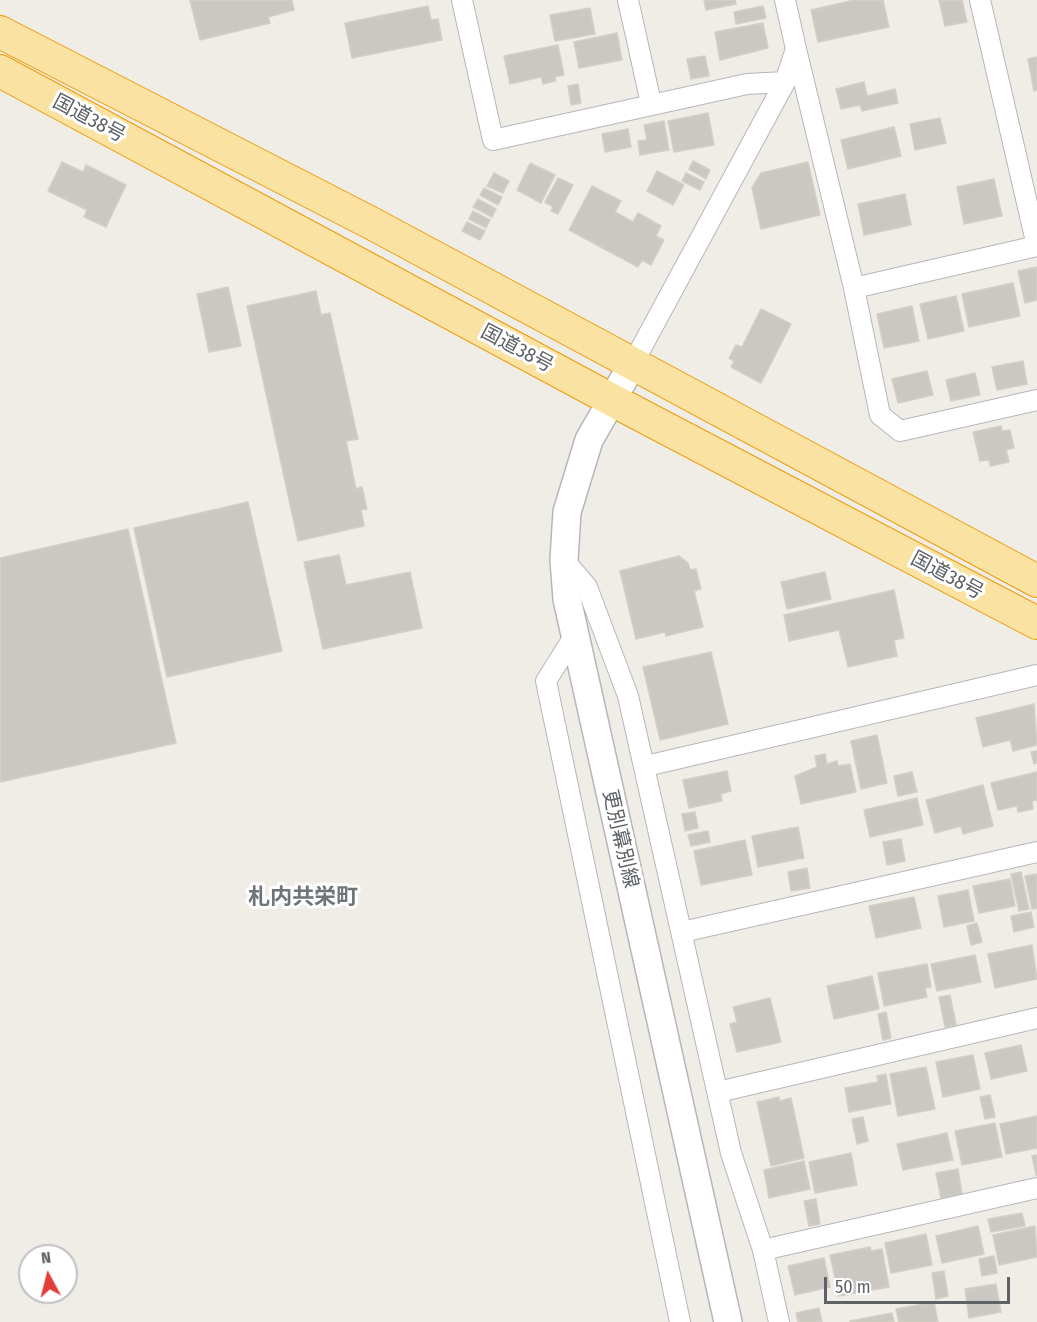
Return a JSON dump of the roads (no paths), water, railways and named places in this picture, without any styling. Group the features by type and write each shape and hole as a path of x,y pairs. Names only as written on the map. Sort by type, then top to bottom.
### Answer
{"highway":[{"name":"国道38号","path":"0,32 373,224 1037,581"},
{"name":"国道38号","path":"0,71 612,400 1037,623"}],"main road":[{"name":"更別幕別線","path":"632,365 589,440 567,512 564,560 567,599 728,1322"}],"street":[{"path":"462,0 493,140 747,84 785,82"},
{"path":"628,0 651,104"},
{"path":"785,0 854,288 880,415 900,431 1037,400"},
{"path":"854,288 1037,246 980,0"},
{"path":"632,365 785,82 796,48"},
{"path":"564,560 587,587 628,696 646,766 731,1153 763,1250 779,1322"},
{"path":"574,634 546,681 680,1322"},
{"path":"646,766 1037,675"},
{"path":"682,932 1037,852"},
{"path":"718,1092 1037,1018"},
{"path":"763,1250 1037,1188"}],"district":[{"name":"札内共栄町","path":"303,898"}]}
